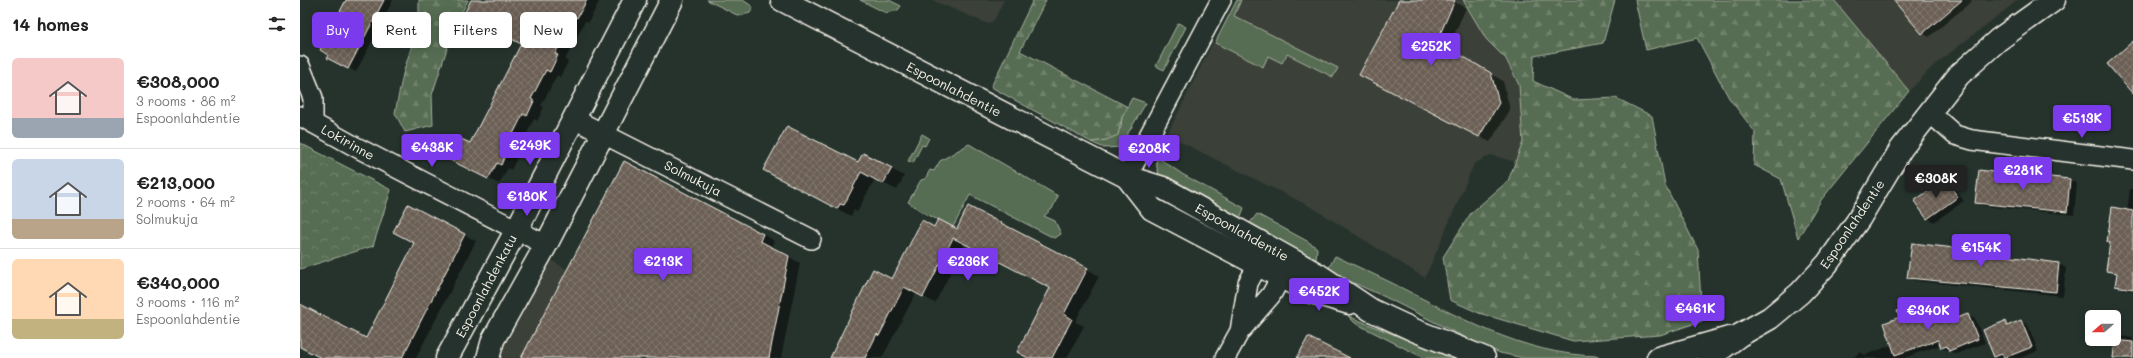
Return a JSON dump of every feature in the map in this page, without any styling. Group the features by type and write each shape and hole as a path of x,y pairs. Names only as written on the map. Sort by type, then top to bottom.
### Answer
{"main road":[{"name":"Espoonlahdenkatu","path":"447,358 517,229 635,0"},
{"path":"488,358 493,340 546,245 672,0"},
{"name":"Espoonlahdentie","path":"782,0 1127,177 1163,188 1277,251 1371,310 1414,330 1484,358"},
{"name":"Espoonlahdentie","path":"1710,358 1740,335 1770,318 1800,293 1827,264 1859,219 1902,149 1959,75 1998,40 2054,0"},
{"name":"Espoonlahdentie","path":"1127,177 1152,209 1308,291 1371,310"},
{"name":"Espoonlahdentie","path":"1658,358 1740,335"}],"street":[{"path":"1127,177 1221,0"},
{"path":"300,66 313,98 307,119"},
{"path":"1929,112 1955,135 1972,140 2133,160"},
{"name":"Lokirinne","path":"307,119 356,147 546,245"},
{"name":"Solmukuja","path":"574,119 811,239"},
{"path":"1225,358 1240,331 1271,295 1281,277 1277,251 1258,265 1248,283 1240,331"}],"shaded area":[{"path":"932,0 1004,0 994,20 988,24"},
{"path":"1237,0 1463,0 1486,39 1506,59 1519,85 1523,142 1515,162 1491,155 1474,164 1425,278 1313,208 1167,135 1213,42 1216,43"},
{"path":"1834,0 2018,0 1932,67 1909,91"},
{"path":"545,257 724,358 496,358"}],"green space":[{"path":"419,0 468,0 462,12 439,12 439,48 447,48 432,95 433,125 405,132 395,113 403,74 411,48 431,48 431,12 419,12"},
{"path":"707,0 743,0 753,7 750,13 739,16"},
{"path":"860,0 889,0 901,6 898,10 886,13"},
{"path":"1033,0 1046,0 1020,51 1128,107 1122,117 1118,135 1106,140 1091,142 991,87"},
{"path":"1237,0 1241,0 1234,16 1338,68 1333,77 1287,54 1282,63 1268,56 1263,67 1215,43"},
{"path":"1463,0 1615,0 1603,43 1534,56 1533,81 1574,100 1616,98 1652,116 1665,185 1698,250 1702,321 1660,335 1573,341 1479,313 1450,300 1443,257 1471,213 1508,181 1523,142 1519,85 1506,59 1486,39"},
{"path":"1635,0 1834,0 1909,91 1821,200 1798,238 1781,179 1754,165 1755,132 1729,98 1697,38 1646,50"},
{"path":"1178,23 1186,27 1164,70 1156,66"},
{"path":"1132,98 1146,103 1122,143 1124,147 1104,148 1091,142 1106,140 1121,128 1122,117"},
{"path":"922,134 929,138 925,146 922,145 913,163 908,161"},
{"path":"300,143 391,190 373,246 300,269"},
{"path":"969,144 1058,196 1052,209 1044,216 1055,221 1061,234 1054,238 970,195 953,227 924,213 908,202 921,180 925,179 930,170 934,171 940,161"},
{"path":"1156,156 1182,174 1244,208 1239,221 1160,177 1157,168"},
{"path":"1257,214 1317,248 1316,260 1249,224"},
{"path":"1335,256 1465,320 1516,341 1542,349 1570,354 1598,356 1597,358 1524,358 1500,353 1456,333 1385,297 1327,271"},
{"path":"1348,316 1452,358 1424,358 1355,323"}],"building":[{"path":"346,0 384,0 378,12 372,12 372,23 364,38 364,12 340,12"},
{"path":"471,0 587,0 577,18 577,12 520,12 520,43 512,39 512,12 465,12"},
{"path":"1399,0 1455,0 1437,41 1491,73 1499,103 1479,137 1359,75"},
{"path":"1893,0 1962,0 1922,34"},
{"path":"2133,41 2133,94 2107,64"},
{"path":"520,46 520,48 558,48 555,54 558,55 550,72 546,70 531,99 534,101 527,116 523,114 506,148 508,149 501,165 497,163 488,179 448,159 459,138 470,143"},
{"path":"321,48 359,48 348,69 327,58 328,55 320,50"},
{"path":"787,126 858,162 863,153 892,168 883,184 861,172 844,205 840,204 837,209 763,170"},
{"path":"624,161 763,234 760,241 789,256 769,358 521,358"},
{"path":"1979,170 2031,177 2031,175 2070,179 2067,212 1975,203"},
{"path":"1945,179 1958,197 1927,219 1914,201"},
{"path":"408,204 465,234 402,358 321,358 300,347 300,304 366,338 414,243 393,232"},
{"path":"968,206 1088,268 1064,314 1072,319 1052,358 1028,358 1017,352 1050,288 953,238 923,297 904,287 879,336 877,334 865,358 830,358 873,269 892,279 922,220 934,227 938,219 957,229"},
{"path":"2112,207 2133,211 2133,289 2115,286 2117,273 2106,271 2110,242 2107,242"},
{"path":"1912,243 2005,254 2005,256 2059,263 2056,292 1907,278"},
{"path":"1915,304 1922,320 1925,319 1927,324 1952,314 1954,319 1968,314 1978,339 1949,351 1947,346 1941,348 1938,340 1895,355 1884,323 1900,317 1897,311"},
{"path":"2021,320 2032,347 2004,358 2002,354 1994,357 1983,330 2005,321 2007,326"},
{"path":"1308,337 1350,358 1297,358"},
{"path":"2121,341 2133,342 2133,358 2113,358 2114,346 2121,346"}]}
